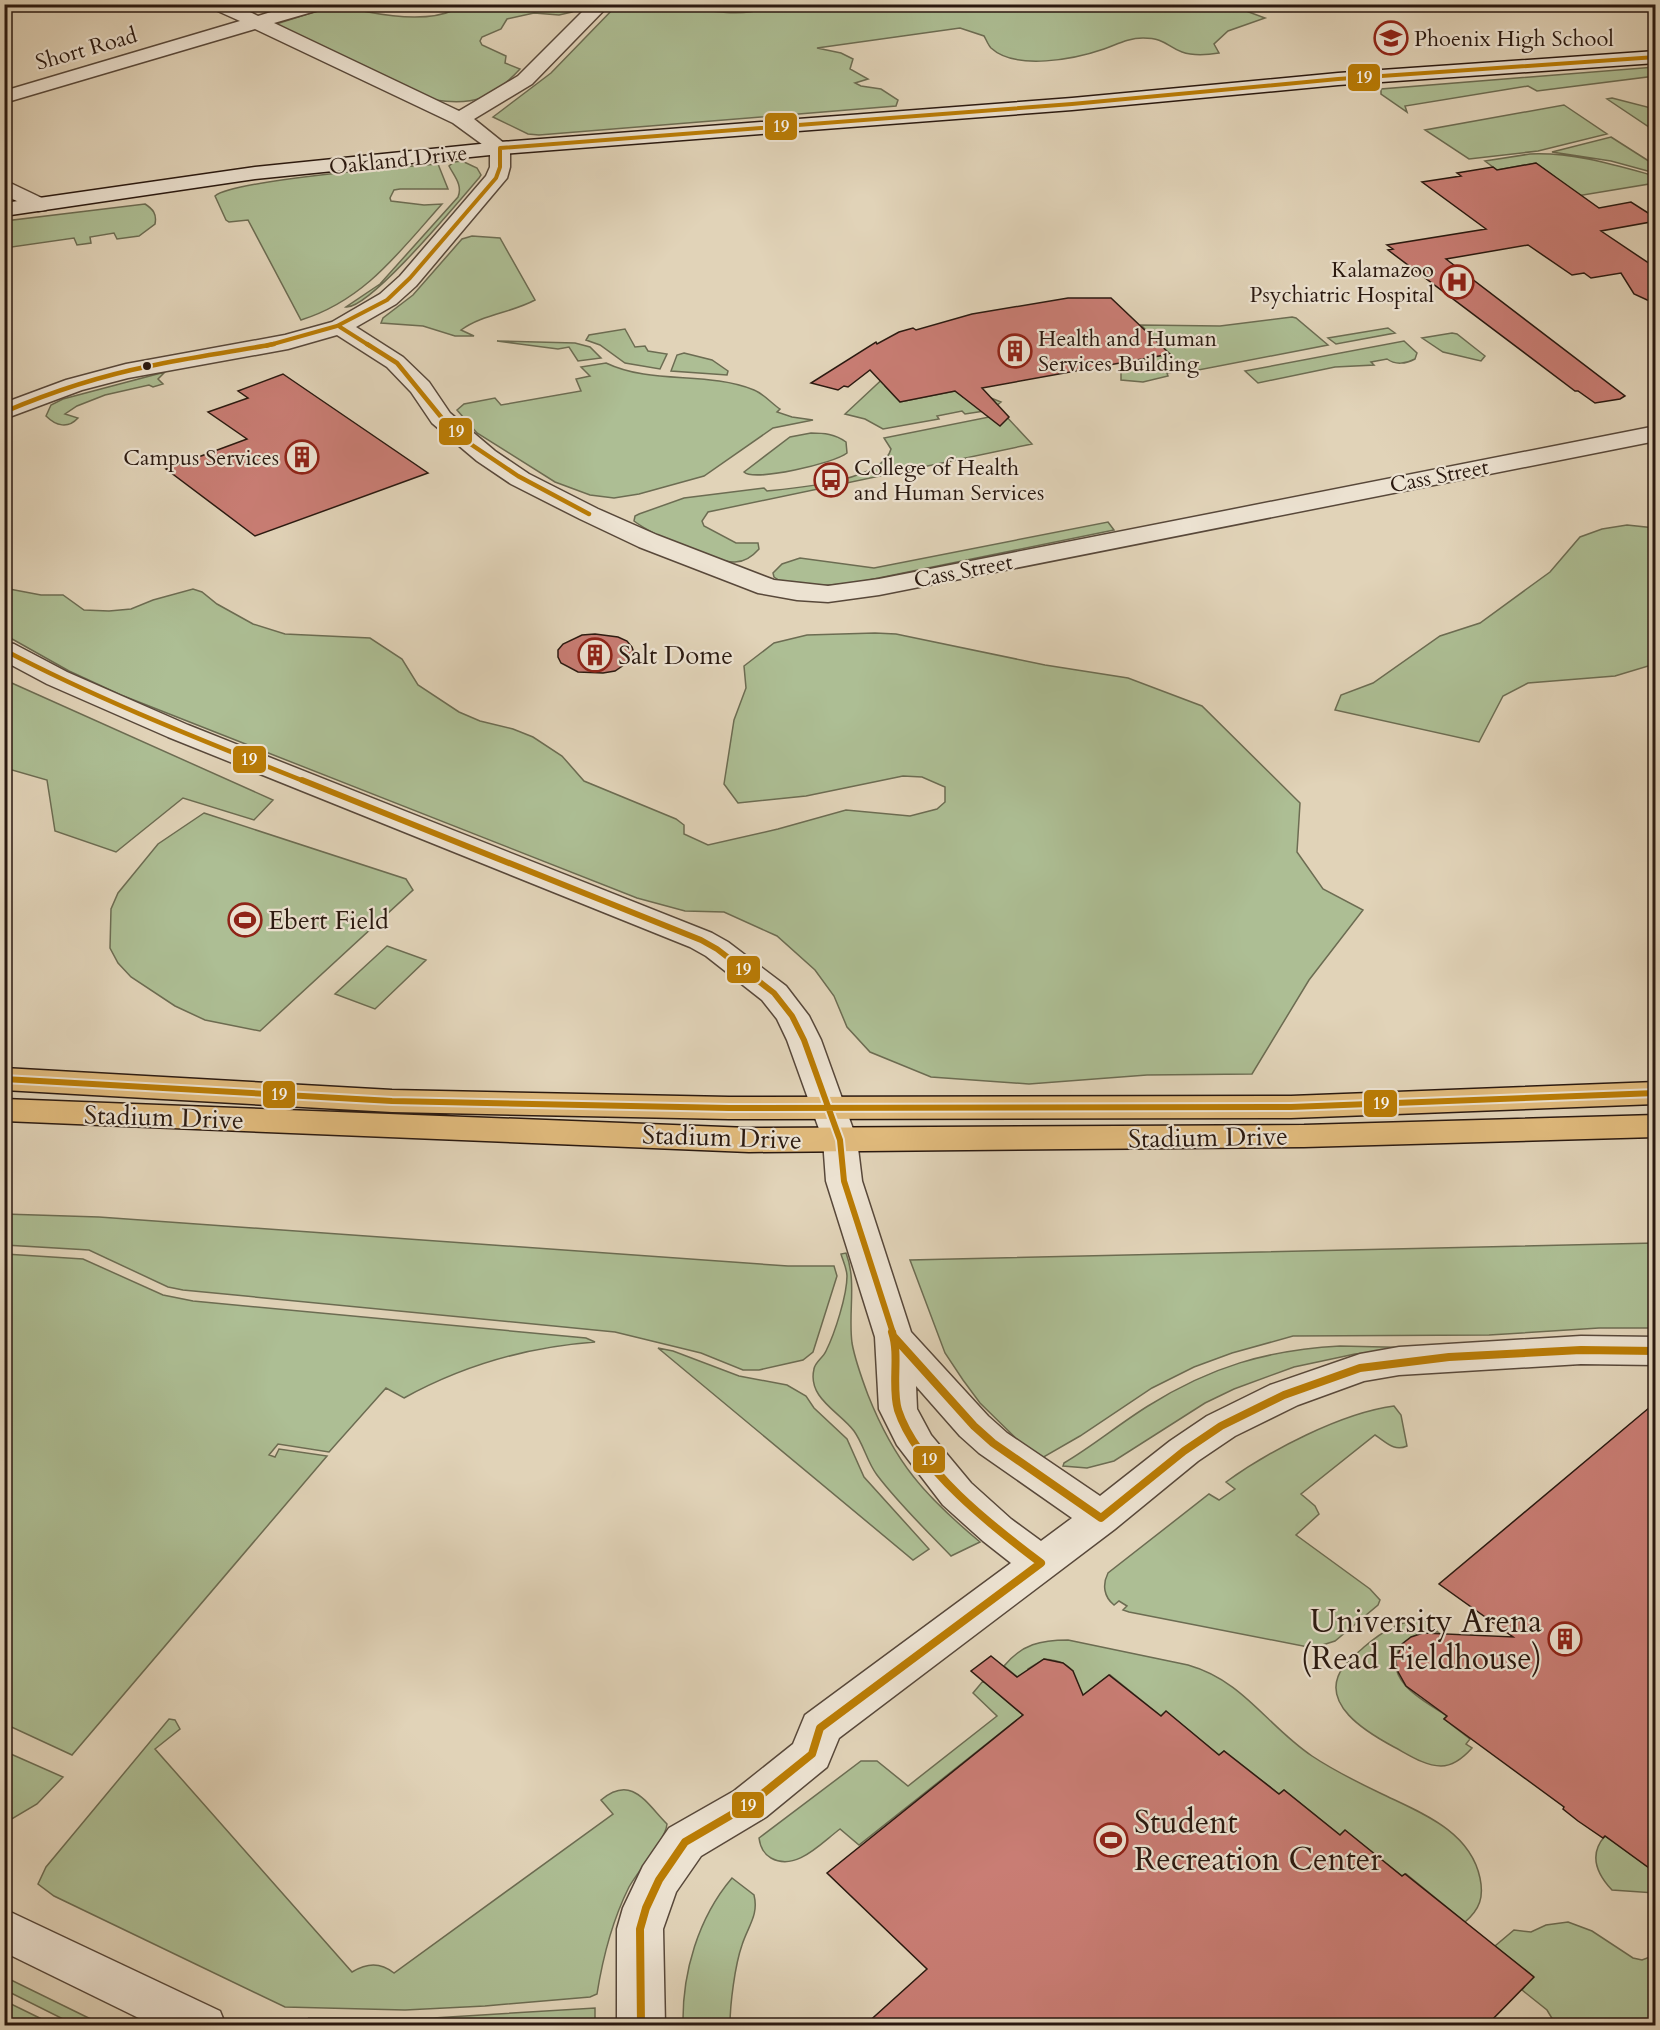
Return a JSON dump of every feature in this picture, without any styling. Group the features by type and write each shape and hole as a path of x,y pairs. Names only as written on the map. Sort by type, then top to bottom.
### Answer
{"main road":[{"name":"Stadium Drive","path":"4,1079 404,1101 582,1106 835,1124 1316,1136 1656,1126"},
{"name":"Stadium Drive","path":"4,1110 749,1140 835,1124 1656,1093"}],"street":[{"path":"4,412 65,388 126,371 288,342 340,327 388,300 408,281 496,178 500,167 500,148 460,119 218,4"},
{"name":"Short Road","path":"4,97 319,4"},
{"path":"460,119 525,80 601,4"},
{"name":"Oakland Drive","path":"4,210 255,173 500,148 1072,104 1338,79 1656,57"},
{"path":"4,186 38,205"},
{"name":"Cass Street","path":"340,327 395,362 420,387 451,428 520,479 648,541 768,586 811,594 842,593 879,587 1656,433"},
{"path":"4,650 67,683 177,731 553,879 717,949 774,993 792,1016 804,1040 835,1124 844,1181 894,1337 898,1409 917,1445 957,1494 997,1530 1041,1563"},
{"path":"894,1337 974,1426 993,1443 1101,1518"},
{"path":"641,2025 640,1929 646,1908 659,1880 685,1842 750,1804 812,1754 820,1728 1101,1518 1184,1451 1221,1426 1284,1395 1360,1368 1449,1357 1581,1350 1656,1351"},
{"path":"4,1929 203,2025"}],"green space":[{"path":"657,4 735,13 762,9 773,4 1227,4 1265,18 1228,31 1214,44 1219,53 1205,55 1186,53 1150,38 1138,38 1078,56 1030,61 1002,55 991,48 984,36 960,28 817,48 841,53 853,59 850,69 868,79 855,83 881,89 898,100 896,106 539,135 528,134 493,117 551,73 617,5"},
{"path":"336,5 345,5 378,14 423,17 454,10 452,5 585,5 572,12 559,15 534,13 507,19 501,29 482,37 480,41 482,45 506,56 505,63 520,69 501,87 482,98 449,102 435,100 273,25"},
{"path":"1655,67 1655,76 1537,91 1528,86 1405,106 1407,112 1381,94 1381,89"},
{"path":"1612,98 1655,109 1655,131 1607,99"},
{"path":"1564,105 1607,134 1538,151 1469,159 1425,130"},
{"path":"1611,137 1655,165 1655,173 1611,161 1552,152"},
{"path":"1530,154 1578,157 1609,164 1655,176 1655,183 1571,197 1554,176 1536,163 1497,170 1485,161"},
{"path":"462,161 477,168 481,175 479,178 393,273 358,303 346,307 380,284 458,197 459,185 449,166 454,162"},
{"path":"438,164 448,189 400,189 394,190 390,198 391,201 424,205 442,204 411,240 362,287 324,311 301,320 248,220 229,222 226,220 215,196 229,190 284,180"},
{"path":"145,204 154,212 155,224 139,236 117,239 114,233 90,237 91,243 77,245 74,238 5,248 5,221"},
{"path":"472,236 500,238 535,300 478,320 461,330 474,336 455,336 423,326 381,323 383,318 413,295 462,239"},
{"path":"1292,317 1328,345 1188,372 1186,370 1167,373 1168,376 1143,382 1121,380 1121,368 1135,365 1132,361 1169,354 1141,325 1220,326"},
{"path":"1388,328 1395,333 1336,344 1328,338"},
{"path":"625,329 635,347 645,346 648,351 667,354 660,369 625,363 600,345 586,340 589,335"},
{"path":"1457,334 1485,356 1481,361 1443,352 1422,338"},
{"path":"497,341 575,343 590,347 601,358 578,361 569,347 558,349"},
{"path":"1404,341 1417,353 1415,359 1404,363 1387,359 1371,362 1374,365 1335,367 1258,383 1245,371"},
{"path":"684,353 712,360 728,371 727,375 671,371 677,355"},
{"path":"606,363 642,374 736,384 761,394 780,409 777,412 813,420 773,428 704,476 639,494 614,498 590,495 555,482 477,433 457,410 464,404 495,398 501,405 581,391 576,379 590,376 581,367"},
{"path":"165,372 158,379 163,384 105,395 77,406 65,414 78,418 70,424 58,424 46,416 51,405 63,399"},
{"path":"889,373 885,386 900,402 955,391 963,397 981,394 1001,402 991,410 965,414 962,411 937,416 939,419 883,429 865,419 845,414"},
{"path":"1004,414 1032,444 708,512 702,521 704,526 736,543 758,543 759,549 751,557 742,561 726,561 699,553 668,540 634,521 635,516 639,514 684,498 764,488 767,491 797,488 856,476 885,460 891,449 884,438"},
{"path":"811,433 829,434 842,439 846,442 847,453 827,462 795,470 763,475 744,472 790,437"},
{"path":"1108,522 1114,530 859,582 828,585 791,584 774,577 773,573 782,564 800,558 874,568"},
{"path":"1627,525 1655,528 1655,664 1615,676 1528,683 1503,696 1479,742 1335,710 1341,695 1373,683 1440,636 1480,623 1550,572 1580,537 1602,529"},
{"path":"4,588 41,595 63,595 84,610 109,611 131,609 153,600 193,589 202,592 217,604 253,624 285,634 370,638 402,659 418,685 459,712 480,721 513,729 533,737 562,756 584,781 676,819 684,825 684,834 708,845 846,810 910,816 937,809 945,802 945,787 922,777 903,776 806,796 738,803 724,784 734,720 746,688 744,666 774,643 807,635 896,634 1045,665 1128,678 1202,706 1300,803 1297,852 1323,889 1363,910 1309,980 1252,1074 1147,1075 1029,1084 931,1077 870,1052 847,1027 834,996 815,970 777,936 724,912 685,911 637,898 121,695 69,671 5,635"},
{"path":"5,680 273,800 254,820 183,798 116,852 55,831 47,780 5,768"},
{"name":"Ebert Field","path":"204,813 406,879 413,890 260,1031 205,1020 175,1006 131,977 118,963 110,948 111,909 118,893 158,844"},
{"path":"387,946 426,960 375,1009 335,994"},
{"path":"4,1214 99,1217 788,1266 834,1266 837,1276 813,1352 803,1360 759,1370 743,1370 701,1353 615,1332 168,1287 89,1250 5,1245"},
{"path":"1655,1243 1655,1328 1599,1328 1489,1335 1293,1336 1232,1353 1194,1367 1152,1388 1080,1436 1042,1458 1028,1450 980,1403 945,1353 910,1260"},
{"path":"846,1253 852,1286 852,1343 861,1376 878,1419 913,1477 943,1509 980,1542 951,1556 885,1486 854,1431 826,1404 815,1388 813,1379 815,1367 825,1353 843,1303 847,1276 841,1254"},
{"path":"5,1254 83,1259 163,1295 193,1301 586,1338 595,1342 544,1348 496,1360 449,1376 404,1398 386,1388 329,1452 278,1444 269,1455 275,1457 279,1449 327,1456 72,1755 5,1724"},
{"path":"1340,1346 1427,1348 1355,1354 1294,1367 1234,1389 1205,1403 1114,1461 1087,1468 1063,1466 1064,1463 1171,1392 1217,1371 1264,1356"},
{"path":"658,1348 673,1351 739,1376 787,1385 806,1396 814,1408 847,1439 864,1477 929,1549 913,1560"},
{"path":"1394,1406 1401,1415 1407,1446 1394,1447 1375,1435 1301,1494 1315,1506 1319,1514 1296,1535 1370,1589 1380,1600 1378,1605 1335,1641 1313,1648 1129,1612 1123,1610 1127,1606 1119,1601 1114,1605 1106,1595 1105,1586 1108,1573 1209,1494 1219,1500 1235,1489 1226,1482 1243,1470 1284,1446 1329,1425 1351,1416"},
{"path":"1425,1620 1438,1632 1426,1633 1407,1641 1396,1655 1396,1665 1398,1675 1409,1690 1447,1716 1444,1719 1470,1739 1466,1744 1472,1748 1466,1755 1446,1766 1435,1766 1423,1762 1371,1734 1349,1715 1336,1692 1337,1680 1344,1666 1371,1641 1400,1624"},
{"path":"1068,1640 1188,1665 1208,1672 1240,1693 1312,1756 1345,1776 1441,1825 1466,1847 1474,1861 1480,1878 1481,1897 1474,1912 1465,1922 1406,1874 1402,1876 1345,1831 1340,1835 1284,1790 1279,1794 1224,1751 1219,1755 1166,1712 1161,1716 1110,1675 1060,1713 1073,1671 1070,1668 1060,1662 1044,1659 1028,1669 1027,1685 1004,1666 1025,1648 1041,1642"},
{"path":"983,1681 1023,1715 859,1845 840,1829 799,1859 780,1861 764,1852 759,1838 861,1761 877,1761 908,1786 997,1716 973,1693"},
{"path":"169,1719 175,1720 180,1729 155,1749 352,1972 363,1967 379,1965 394,1973 613,1814 601,1800 612,1793 621,1790 638,1794 667,1824 662,1838 633,1880 623,1900 609,1939 597,1994 590,1997 485,2006 405,2010 285,2007 54,1896 38,1884 46,1867"},
{"path":"4,1751 63,1777 37,1804 5,1823"},
{"path":"1605,1836 1655,1872 1655,1893 1612,1890 1599,1871 1596,1857 1600,1843"},
{"path":"732,1878 754,1895 755,1909 737,1963 730,2025 683,2025 685,1986 694,1947 710,1911"},
{"path":"1568,1922 1592,1931 1633,1958 1642,1960 1655,1955 1655,2025 1560,2025 1560,2021 1553,2020 1547,2010 1522,1990 1533,1976 1495,1946 1514,1930 1531,1932 1546,1925"},
{"path":"4,1977 103,2025 75,2025 5,1990"},
{"path":"5,2001 54,2025 5,2025"},
{"path":"595,2008 595,2026 324,2026 308,2018 433,2018"}],"building":[{"name":"Kalamazoo Psychiatric Hospital","path":"1536,163 1599,208 1631,202 1656,218 1656,221 1601,231 1656,268 1656,304 1634,294 1621,273 1591,278 1584,273 1572,275 1528,245 1446,259 1625,396 1620,399 1595,403 1575,391 1388,250 1393,249 1387,245 1486,229 1422,182 1461,176 1457,173 1493,167 1497,170"},
{"name":"Health and Human Services Building","path":"1068,298 1111,298 1170,354 982,388 1009,417 1000,426 955,391 900,402 870,370 848,387 844,386 838,390 811,383 876,342 877,344 899,332 913,328 916,330 972,314"},
{"name":"Campus Services","path":"283,374 428,473 255,536 166,469 247,439 208,412 248,398 238,391"},
{"name":"Salt Dome","path":"582,635 618,637 627,641 634,653 631,660 615,671 603,673 578,672 561,663 558,650 563,644"},
{"name":"University Arena (Read Fieldhouse)","path":"1656,1402 1656,1873 1605,1836 1603,1838 1578,1821 1563,1809 1564,1807 1444,1719 1447,1716 1406,1686 1397,1670 1396,1660 1402,1644 1411,1637 1423,1633 1513,1637 1439,1584"},
{"name":"Student Recreation Center","path":"991,1656 1017,1677 1044,1659 1063,1663 1073,1671 1083,1695 1109,1675 1161,1716 1166,1711 1219,1755 1224,1751 1279,1794 1284,1790 1340,1835 1345,1830 1402,1876 1405,1874 1534,1977 1487,2025 865,2025 927,1969 827,1873 1023,1715 971,1671"}],"transit line":[{"name":"19","path":"4,412 46,395 109,375 152,365 284,342 311,335 363,315 387,300 405,284 496,178 500,167 500,148 1072,104 1338,79 1656,57"},
{"name":"19","path":"340,327 397,363 446,423 469,443 518,476 589,514"},
{"name":"19","path":"4,650 57,678 178,731 701,940 717,949 774,993 792,1016 804,1040 840,1140 844,1181 894,1337 898,1409 917,1445 957,1494 997,1530 1041,1563 820,1728 812,1754 750,1804 685,1842 659,1880 646,1908 640,1929 641,2026"},
{"name":"19","path":"4,1079 392,1101 729,1108 1291,1107 1656,1093"},
{"name":"19","path":"894,1337 974,1426 993,1443 1101,1518 1184,1451 1221,1426 1284,1395 1360,1368 1449,1357 1581,1350 1656,1351"}],"place":[{"name":"Phoenix High School","path":"1391,38"},
{"name":"Kalamazoo Psychiatric Hospital","path":"1457,282"},
{"name":"Health and Human Services Building","path":"1015,351"},
{"name":"Campus Services","path":"302,457"},
{"name":"College of Health and Human Services","path":"831,480"},
{"name":"Salt Dome","path":"595,655"},
{"name":"Ebert Field","path":"245,920"},
{"name":"University Arena (Read Fieldhouse)","path":"1565,1639"},
{"name":"Student Recreation Center","path":"1111,1840"}]}
